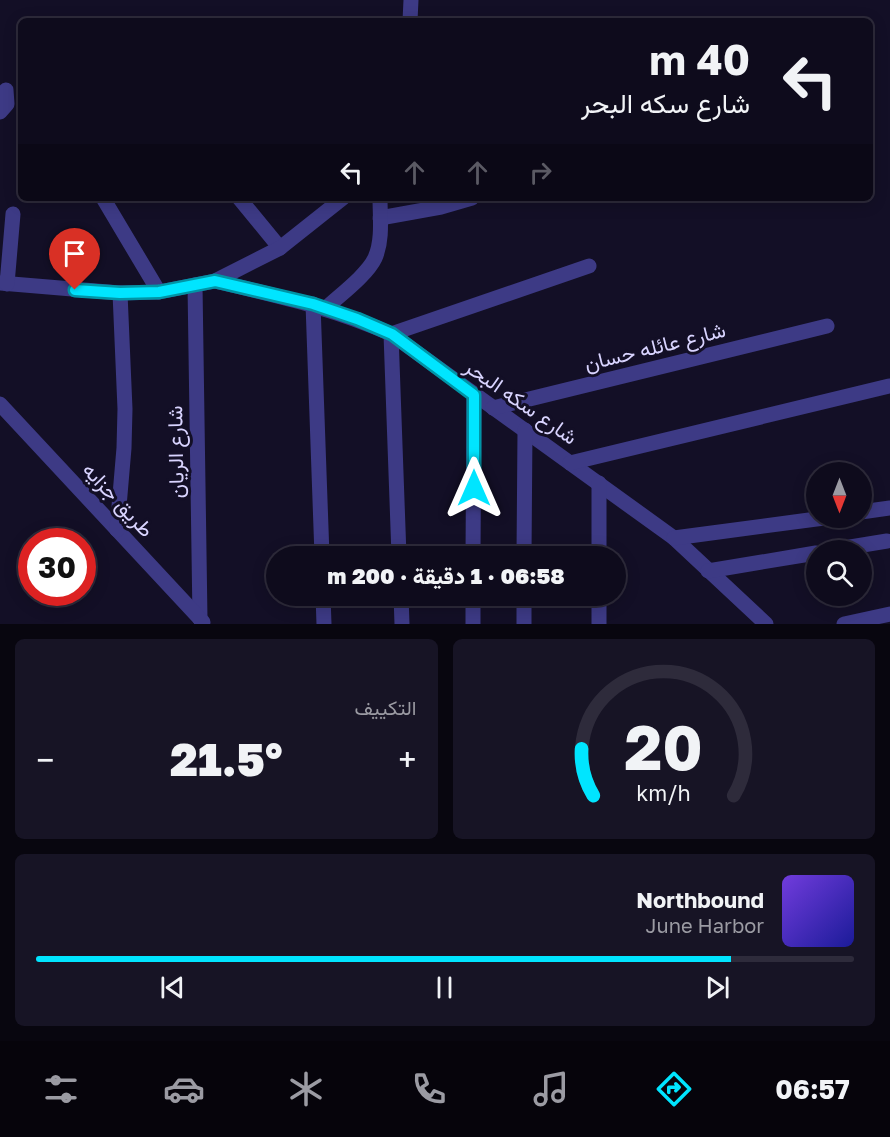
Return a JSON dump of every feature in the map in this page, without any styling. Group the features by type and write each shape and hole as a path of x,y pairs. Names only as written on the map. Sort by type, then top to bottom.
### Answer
{"street":[{"path":"410,18 411,0"},
{"path":"0,112 7,104 6,90"},
{"path":"109,201 159,292"},
{"path":"241,201 280,248"},
{"path":"13,214 4,284 120,293 159,292 215,281 280,248 339,201"},
{"path":"322,546 320,306 369,267 375,258 380,240 380,201"},
{"path":"380,218 462,201"},
{"path":"399,546 392,334 589,266"},
{"name":"شارع سكه البحر","path":"215,281 320,306 392,334 674,538 766,624"},
{"name":"شارع الريان","path":"195,285 202,621"},
{"path":"117,530 125,410 120,293"},
{"name":"شارع عائله حسان","path":"493,408 827,326"},
{"path":"570,463 889,386"},
{"path":"473,546 474,395"},
{"name":"طريق جزايه","path":"0,404 202,621"},
{"path":"524,546 525,430"},
{"path":"599,483 599,546"},
{"path":"872,510 890,508"},
{"path":"674,538 806,520"},
{"path":"872,544 887,542"},
{"path":"708,571 806,555"},
{"path":"324,606 324,624"},
{"path":"401,606 402,624"},
{"path":"473,606 473,624"},
{"path":"524,606 524,624"},
{"path":"599,606 599,624"},
{"path":"844,624 890,614"}],"route":[{"path":"75,290 120,293 159,292 215,281 313,304 392,334 474,395 474,488"}]}
